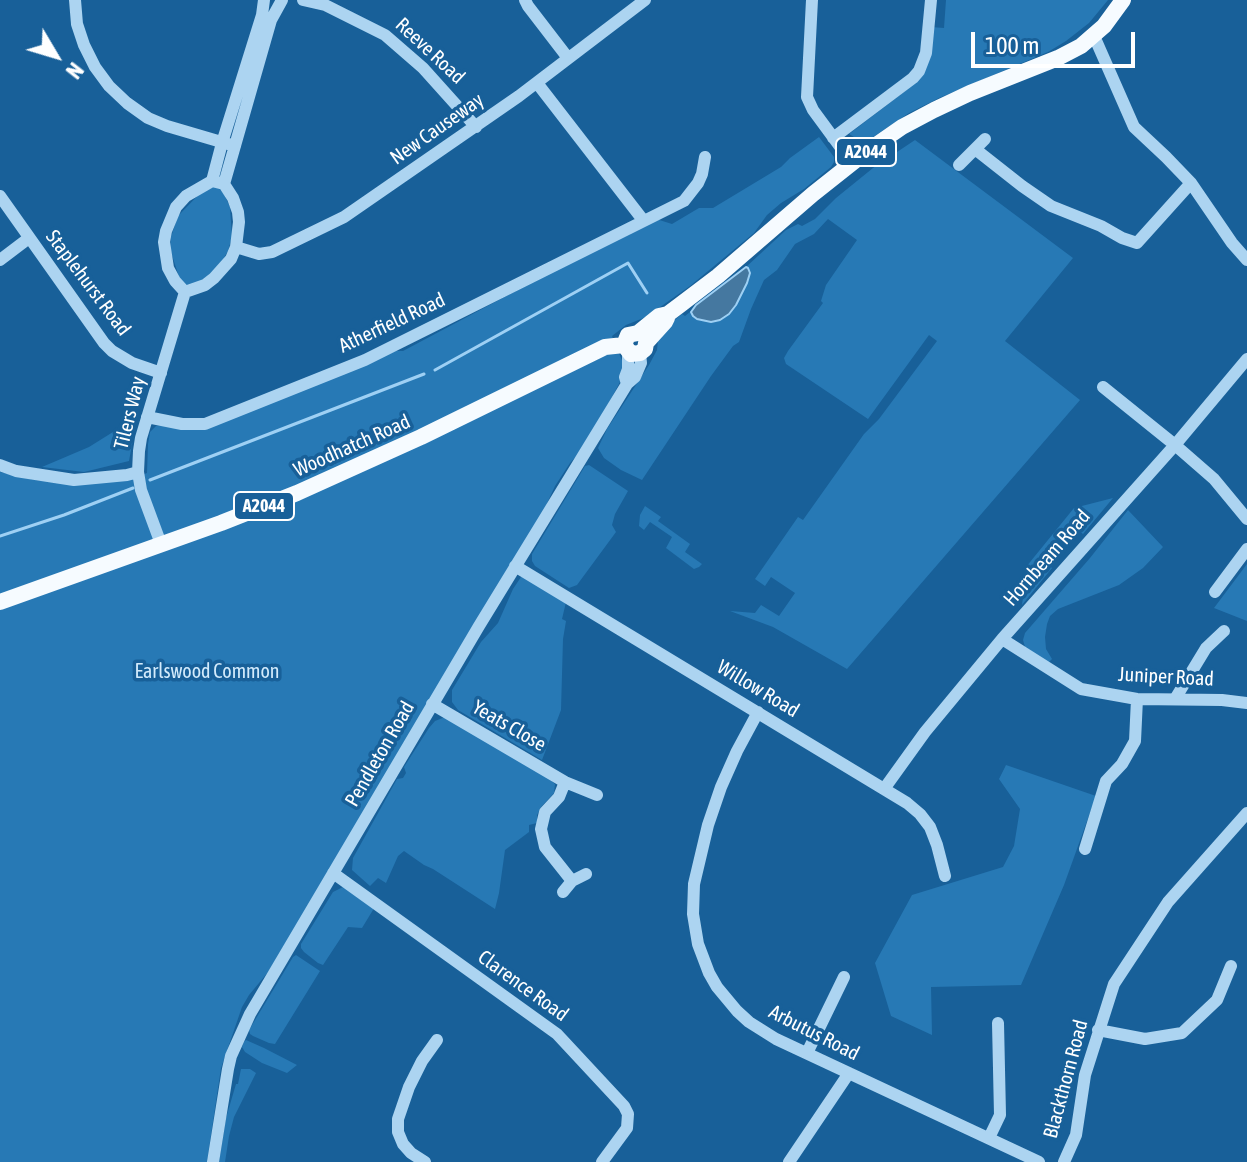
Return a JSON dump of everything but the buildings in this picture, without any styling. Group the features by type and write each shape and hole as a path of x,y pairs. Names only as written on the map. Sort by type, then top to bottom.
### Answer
{"main road":[{"name":"A2044","path":"635,345 813,194 902,127 970,93 1081,46 1112,17 1123,0"},
{"name":"Woodhatch Road","path":"0,602 297,493 605,347 635,345"}],"street":[{"path":"75,0 77,24 84,45 109,86 148,118 228,145"},
{"path":"218,182 264,0"},
{"path":"228,145 271,20 282,0"},
{"name":"Reeve Road","path":"303,0 325,5 385,35 423,68 476,127"},
{"path":"525,0 568,58"},
{"name":"New Causeway","path":"236,247 259,254 272,252 344,217 476,127 645,0"},
{"path":"812,0 807,97 852,163"},
{"path":"833,138 919,71 926,53 931,0"},
{"path":"1094,36 1134,127 1191,183 1247,260"},
{"path":"537,83 643,220"},
{"path":"959,165 985,139"},
{"path":"975,149 1051,206 1137,243 1191,183"},
{"name":"Atherfield Road","path":"147,417 182,424 205,424 365,360 684,201 698,183 705,157"},
{"path":"218,182 233,198 238,212 236,247 231,259 214,278 185,292 168,268 164,242 166,231 176,207 186,196 205,183 218,182"},
{"name":"Staplehurst Road","path":"0,196 104,343 132,363 161,373"},
{"path":"0,260 29,238"},
{"name":"Tilers Way","path":"161,544 141,490 139,451 185,292"},
{"name":"Pendleton Road","path":"213,1162 231,1056 250,1014 515,566 627,384 639,370 641,363 635,345"},
{"name":"Hornbeam Road","path":"884,789 925,732 1002,639 1175,445 1247,359"},
{"path":"1103,387 1214,479 1247,519"},
{"path":"0,465 16,471 74,480 138,472"},
{"path":"1215,592 1247,549"},
{"name":"Willow Road","path":"515,566 914,808 934,836 945,876"},
{"path":"1175,699 1206,648 1224,631"},
{"name":"Juniper Road","path":"1002,639 1081,689 1137,699 1247,703"},
{"path":"1085,849 1106,781 1122,764 1135,741 1137,699"},
{"name":"Yeats Close","path":"432,704 565,782 597,795"},
{"name":"Arbutus Road","path":"758,712 732,763 708,825 694,884 694,929 703,959 717,987 737,1011 762,1031 1039,1162"},
{"path":"565,782 559,797 545,812 541,829 545,847 572,881"},
{"name":"Blackthorn Road","path":"1064,1162 1076,1135 1085,1075 1114,984 1168,902 1247,813"},
{"name":"Clarence Road","path":"333,873 567,1044 628,1114 629,1123 625,1132 602,1162"},
{"path":"563,892 572,881 586,874"},
{"path":"1098,1030 1145,1039 1182,1033 1217,1000 1231,966"},
{"path":"807,1053 844,977"},
{"path":"989,1138 1000,1115 998,1023"},
{"path":"425,1162 403,1144 398,1132 398,1119 409,1087 437,1040"},
{"path":"789,1162 849,1073"}],"green space":[{"path":"946,0 1108,0 1089,23 1048,52 939,98 909,113 864,143 849,134 908,89 931,27 944,28"},
{"name":"Earlswood Common","path":"819,137 834,157 831,167 781,203 754,233 690,286 612,336 623,363 623,373 598,423 555,486 543,512 269,971 242,1007 221,1068 207,1162 0,1162 0,472 35,480 73,483 131,479 147,473 150,432 156,426 167,424 186,429 403,351 653,218 672,224 699,208 713,208 781,167"},
{"path":"915,140 1073,258 1005,341 1080,400 847,669 773,627 730,611 755,613 761,605 779,616 795,593 771,577 765,586 755,579 798,517 803,520 864,434 879,419 937,341 929,335 868,419 786,364 784,358 788,351 823,303 826,285 857,240 828,219 814,234 795,244 777,270 764,280 739,342 711,376 642,480 604,458 598,448 649,365 657,350 658,340 672,322 682,314 685,316 746,267 786,230 815,219 873,168"},
{"path":"207,186 218,187 224,194 230,207 232,237 228,251 214,271 192,287 181,283 170,249 171,237 178,216"},
{"path":"137,417 129,461 84,472 42,467 89,447"},
{"path":"589,465 628,491 615,514 612,525 616,532 577,585 569,588 535,566 532,554 585,466"},
{"path":"1113,498 1083,534 1076,528 1046,562 1052,568 1022,605 1026,567 1074,508"},
{"path":"645,506 661,517 658,521 690,544 685,552 702,564 699,567 694,569 666,548 672,537 650,522 644,530 639,526"},
{"path":"1128,510 1163,547 1143,568 1119,585 1058,609 1050,616 1045,637 1046,649 1052,659 1048,663 1025,647 1025,633"},
{"path":"1247,564 1247,621 1214,608"},
{"path":"521,577 527,577 567,598 562,619 566,621 561,710 542,760 458,710 452,702 452,690 481,642 498,623"},
{"path":"445,717 555,784 554,793 537,815 537,823 529,825 529,832 505,850 495,909 404,851 398,856 386,883 378,878 370,886 352,870 353,858 397,779 403,778 406,773 404,767 429,728"},
{"path":"1006,765 1096,796 1064,885 1021,985 931,987 932,1035 891,1016 875,963 912,895 1003,867 1014,846 1020,809 999,779"},
{"path":"345,886 376,905 362,928 348,927 323,965 304,952 301,944 333,892"},
{"path":"296,955 320,971 275,1044 269,1043 253,1036 249,1030"},
{"path":"246,1040 297,1065 287,1073 262,1063 245,1052 242,1047"},
{"path":"241,1069 256,1073 234,1117 225,1162 219,1162 226,1118"}],"shaded area":[{"path":"746,267 750,273 747,283 729,314 711,322 693,316 691,312 696,305"}],"waterway":[{"path":"435,370 628,263 647,293"},
{"path":"150,480 424,374"},
{"path":"0,536 133,488"}]}
